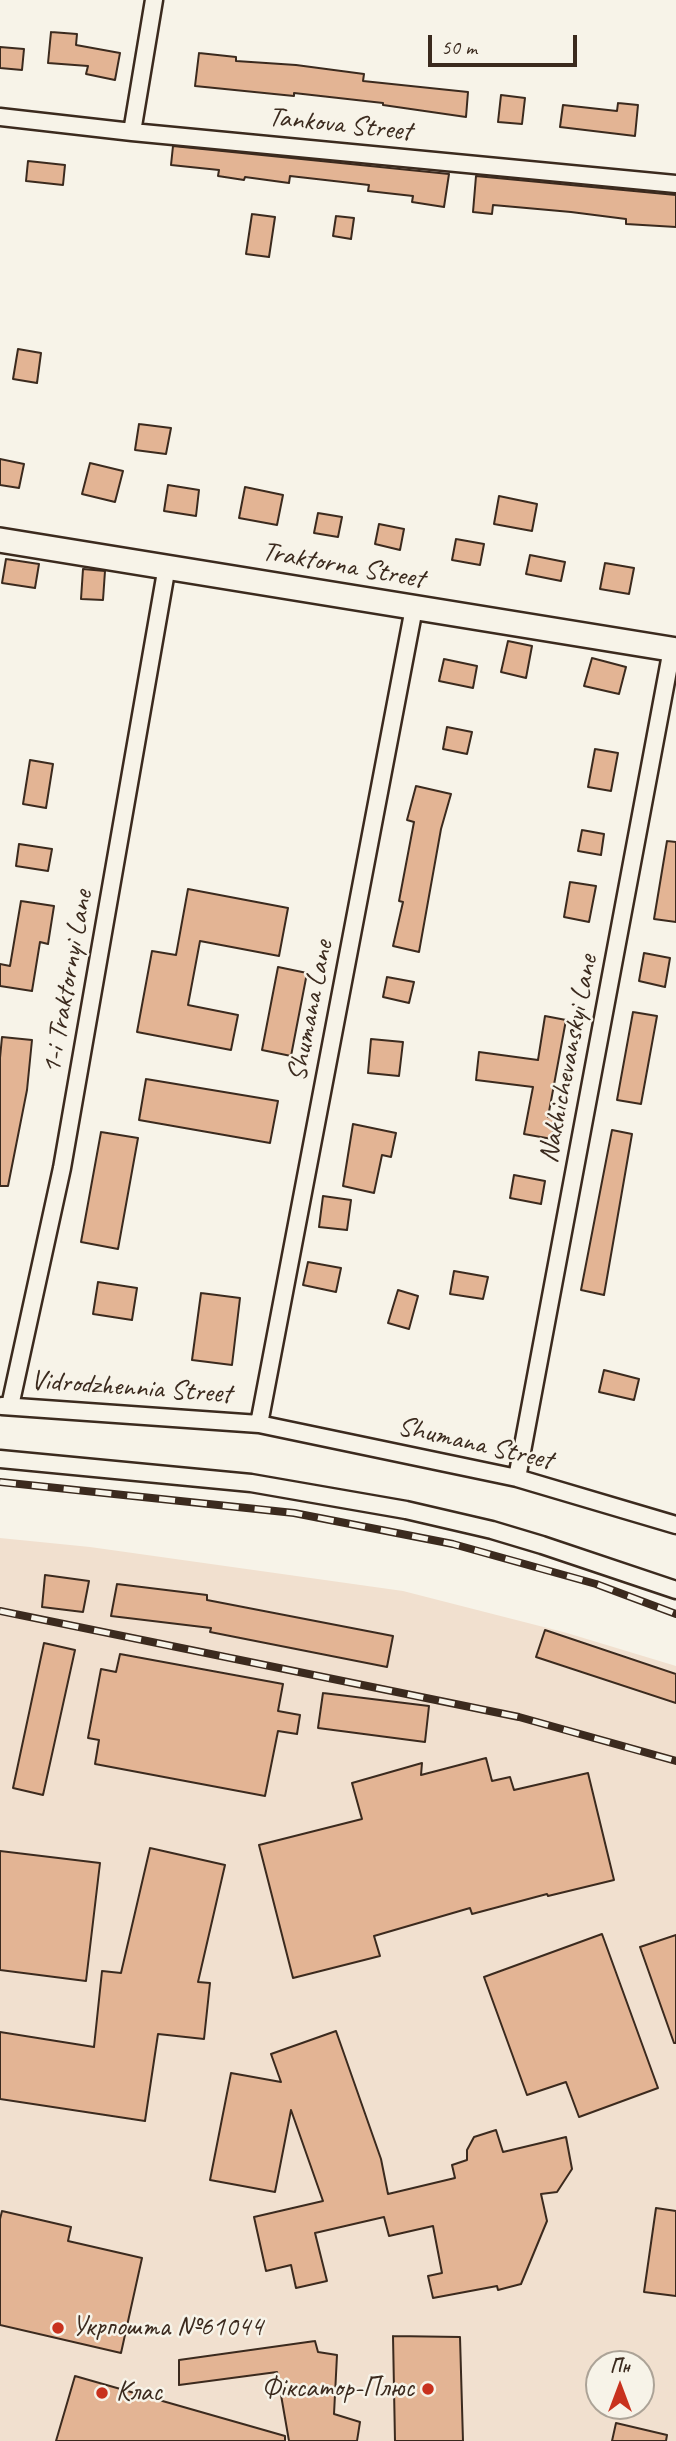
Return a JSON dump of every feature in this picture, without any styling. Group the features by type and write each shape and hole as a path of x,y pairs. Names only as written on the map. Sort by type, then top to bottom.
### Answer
{"street":[{"path":"132,132 154,0"},
{"name":"Tankova Street","path":"0,117 676,184"},
{"name":"Traktorna Street","path":"0,540 167,565 674,650"},
{"name":"1-i Traktornyi Lane","path":"5,1406 62,1168 167,565"},
{"name":"Shumana Lane","path":"259,1424 414,608"},
{"name":"Nakhichevanskyi Lane","path":"517,1478 674,650"},
{"name":"Vidrodzhennia Street","path":"5,1406 259,1424"},
{"name":"Shumana Street","path":"259,1424 517,1478 676,1525"},
{"path":"0,1459 203,1477 307,1491 405,1510 492,1531 676,1590"}],"shaded area":[{"path":"0,1538 90,1547 403,1591 567,1633 676,1666 676,2441 0,2441"}],"building":[{"path":"51,32 77,34 76,45 120,53 115,80 86,74 88,66 48,63"},
{"path":"0,47 24,49 22,70 0,68"},
{"path":"199,53 236,57 236,61 364,74 363,81 468,92 466,117 383,103 195,86"},
{"path":"501,95 525,98 522,124 498,122"},
{"path":"618,103 638,105 635,136 560,127 563,105 617,111"},
{"path":"173,146 449,174 444,207 412,202 413,196 368,191 369,185 290,176 289,183 218,176 219,170 171,165"},
{"path":"28,161 65,165 63,185 26,181"},
{"path":"476,176 676,195 676,227 626,224 626,219 493,205 492,214 473,212"},
{"path":"252,214 275,217 269,257 246,254"},
{"path":"336,216 354,218 351,239 333,236"},
{"path":"18,349 41,353 37,383 13,379"},
{"path":"139,424 171,428 166,454 135,450"},
{"path":"0,459 24,464 19,488 0,485"},
{"path":"90,463 123,471 115,502 82,494"},
{"path":"168,485 199,490 196,516 164,511"},
{"path":"245,487 283,495 277,525 239,518"},
{"path":"499,496 537,504 532,531 494,524"},
{"path":"318,513 342,517 338,537 314,533"},
{"path":"379,524 404,529 400,550 375,544"},
{"path":"456,539 484,544 480,565 452,560"},
{"path":"530,555 565,562 561,581 526,574"},
{"path":"6,559 39,564 35,588 2,583"},
{"path":"605,563 634,568 629,594 600,589"},
{"path":"83,569 105,571 103,600 81,599"},
{"path":"508,641 532,646 526,678 501,672"},
{"path":"592,658 626,667 619,694 584,686"},
{"path":"444,659 477,666 473,688 439,681"},
{"path":"447,727 472,732 467,754 443,749"},
{"path":"595,749 618,753 611,791 588,787"},
{"path":"30,760 53,764 46,808 23,804"},
{"path":"416,786 451,794 441,829 419,952 393,946 403,902 399,901 414,822 407,820"},
{"path":"582,830 604,834 601,855 578,851"},
{"path":"667,841 676,842 676,922 654,919"},
{"path":"19,844 52,849 48,871 16,866"},
{"path":"570,882 596,886 589,922 564,917"},
{"path":"188,889 288,908 279,956 200,941 188,1005 238,1015 231,1050 137,1032 152,951 176,955"},
{"path":"21,901 54,906 48,944 40,942 32,991 0,986 0,964 10,966"},
{"path":"644,953 670,958 665,987 639,981"},
{"path":"278,967 307,973 291,1056 262,1050"},
{"path":"387,977 414,982 409,1003 383,997"},
{"path":"633,1012 657,1016 641,1104 617,1100"},
{"path":"545,1016 566,1020 548,1117 556,1119 552,1139 524,1134 533,1087 476,1080 479,1052 538,1060"},
{"path":"2,1037 32,1040 27,1090 8,1186 0,1186"},
{"path":"371,1039 403,1042 399,1076 368,1073"},
{"path":"146,1079 278,1101 270,1143 139,1120"},
{"path":"353,1124 396,1133 391,1157 382,1155 374,1193 343,1186"},
{"path":"612,1130 632,1134 604,1295 581,1290"},
{"path":"101,1132 138,1138 118,1249 81,1242"},
{"path":"514,1175 545,1181 541,1204 510,1198"},
{"path":"323,1196 351,1200 347,1230 319,1227"},
{"path":"308,1262 341,1268 336,1292 303,1285"},
{"path":"454,1271 488,1277 483,1299 450,1294"},
{"path":"98,1282 137,1288 132,1320 93,1314"},
{"path":"398,1290 418,1296 409,1329 388,1323"},
{"path":"201,1293 240,1298 232,1365 192,1360"},
{"path":"604,1370 639,1379 634,1400 599,1392"},
{"path":"45,1575 89,1581 83,1612 42,1607"},
{"path":"117,1584 207,1595 207,1600 393,1636 387,1667 210,1632 211,1628 111,1616"},
{"path":"545,1630 676,1674 676,1703 536,1657"},
{"path":"44,1643 75,1650 43,1795 13,1788"},
{"path":"120,1654 283,1684 278,1711 300,1715 297,1734 278,1731 265,1796 95,1764 99,1740 88,1738 101,1669 116,1672"},
{"path":"323,1693 429,1706 425,1742 318,1728"},
{"path":"486,1758 492,1781 510,1777 514,1790 588,1773 614,1880 472,1914 470,1908 374,1936 380,1956 293,1978 259,1845 362,1819 352,1783 422,1763 421,1775"},
{"path":"150,1848 225,1865 198,1982 210,1983 204,2039 158,2034 145,2121 0,2099 0,2032 94,2047 102,1971 121,1973"},
{"path":"0,1851 100,1863 86,1981 0,1970"},
{"path":"602,1934 658,2088 579,2117 566,2082 527,2095 484,1977"},
{"path":"676,1935 676,2043 674,2043 640,1947"},
{"path":"336,2031 381,2159 388,2194 455,2178 452,2165 467,2160 467,2150 474,2137 496,2130 503,2152 566,2137 572,2169 557,2192 541,2194 547,2221 521,2284 498,2290 497,2286 433,2298 428,2276 442,2273 433,2226 389,2236 384,2217 315,2233 327,2281 296,2288 291,2265 266,2271 254,2217 323,2201 291,2110 275,2192 210,2180 231,2073 281,2082 271,2054"},
{"path":"656,2208 676,2211 676,2296 644,2292"},
{"path":"2,2211 71,2227 68,2241 142,2258 121,2353 0,2325"},
{"name":"Фіксатор-Плюс","path":"393,2336 460,2337 463,2441 395,2441"},
{"path":"315,2341 318,2352 337,2355 334,2414 360,2422 357,2441 289,2441 277,2372 179,2385 179,2360"},
{"name":"Клас","path":"75,2376 285,2436 285,2441 56,2441"},
{"path":"616,2423 667,2435 666,2441 612,2441"}],"railway":[{"path":"0,1482 294,1513 453,1544 596,1584 676,1614"},
{"path":"0,1611 519,1717 676,1761"}],"place":[{"name":"Укрпошта №61044","path":"58,2328"},
{"name":"Фіксатор-Плюс","path":"428,2389"},
{"name":"Клас","path":"102,2393"}]}
